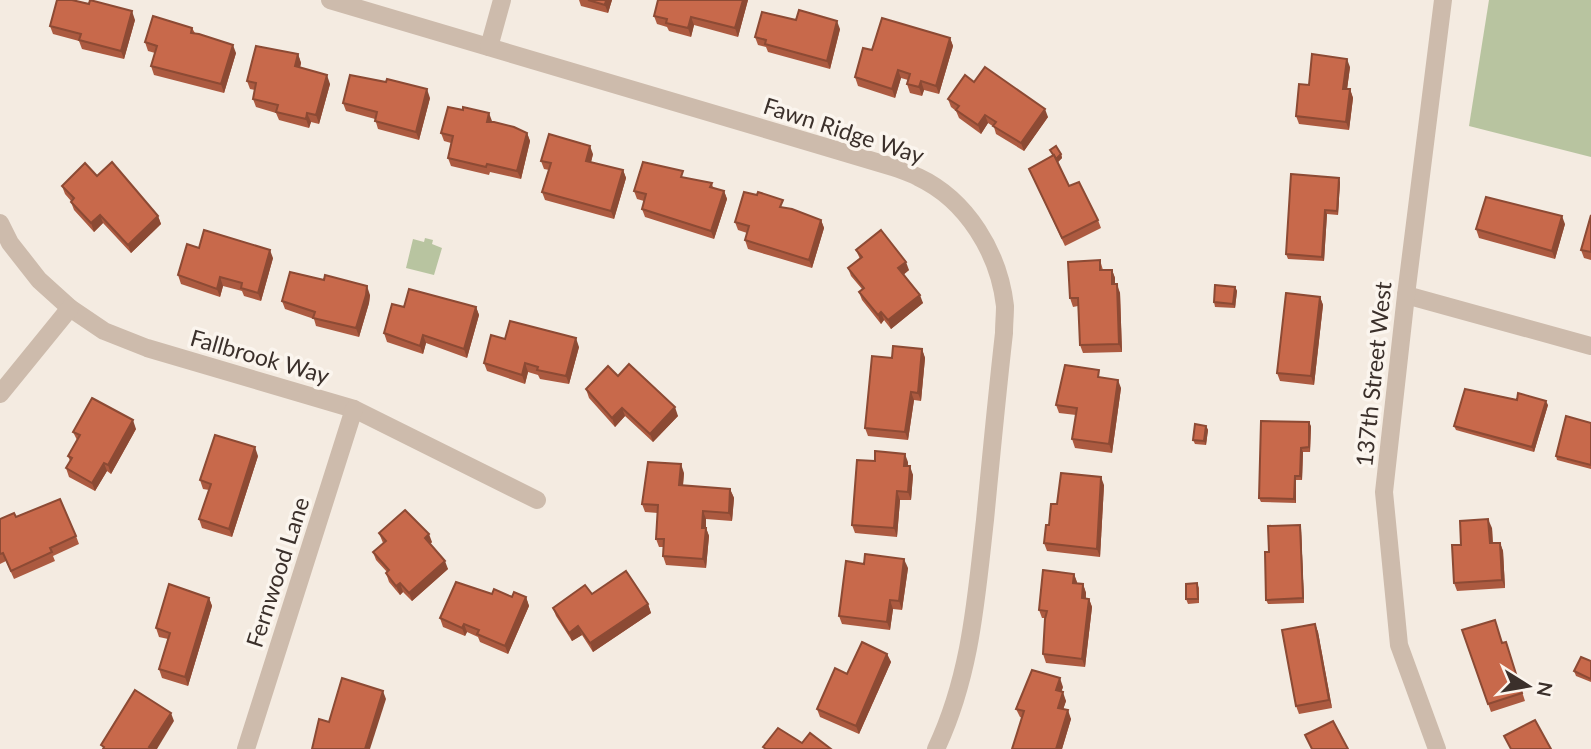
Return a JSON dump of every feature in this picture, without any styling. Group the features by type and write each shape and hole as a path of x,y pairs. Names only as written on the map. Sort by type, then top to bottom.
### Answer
{"street":[{"name":"Fawn Ridge Way","path":"330,0 893,167 919,177 961,209 991,253 1005,307 1004,333 969,651 956,697 936,749"},
{"path":"488,47 502,0"},
{"name":"137th Street West","path":"1437,749 1399,645 1384,492 1443,0"},
{"name":"Fallbrook Way","path":"0,223 10,243 39,280 70,309 104,331 147,348 355,410 537,500"},
{"path":"1406,295 1591,346"},
{"path":"0,394 70,309"},
{"name":"Fernwood Lane","path":"246,749 355,410"}],"green space":[{"path":"1489,0 1591,0 1591,157 1469,126"},
{"path":"425,238 433,240 432,244 442,248 434,275 406,268 413,239 424,242"}],"building":[{"path":"57,0 89,4 90,0 132,11 121,51 79,40 81,34 50,26"},
{"path":"588,0 606,0 605,5"},
{"path":"658,0 743,0 735,28 691,17 688,28 666,23 667,19 654,16"},
{"path":"799,10 837,21 827,61 765,44 766,40 755,37 762,12 796,20"},
{"path":"153,16 192,28 191,33 233,45 221,84 151,66 157,46 145,42"},
{"path":"882,18 950,38 936,86 921,81 919,87 907,84 910,74 898,70 892,89 855,77 863,48 872,50"},
{"path":"256,46 298,54 295,66 327,75 316,115 307,113 306,119 276,112 278,105 253,99 256,83 247,81"},
{"path":"1312,54 1347,59 1343,89 1350,89 1346,122 1296,116 1299,84 1309,85"},
{"path":"985,67 1045,109 1021,143 993,126 996,122 985,115 978,125 956,110 959,106 948,99 965,75 974,82"},
{"path":"350,75 386,82 387,79 427,89 416,132 375,121 377,112 343,103"},
{"path":"448,107 463,110 463,107 489,113 487,122 514,127 527,133 517,171 448,158 453,136 441,133"},
{"path":"549,134 590,146 586,161 623,170 611,211 542,192 551,163 541,161"},
{"path":"1056,146 1061,154 1056,159 1050,150"},
{"path":"1054,155 1069,186 1079,182 1098,220 1062,238 1029,169"},
{"path":"112,162 158,216 128,245 100,215 91,223 71,202 74,198 62,186 85,163 97,176"},
{"path":"643,162 683,171 681,177 712,183 710,187 724,191 711,231 642,209 646,194 634,191"},
{"path":"1291,174 1339,178 1337,211 1325,210 1322,257 1286,254"},
{"path":"744,192 757,195 758,192 783,200 780,207 821,220 809,260 745,240 749,226 735,222"},
{"path":"1486,197 1562,216 1552,251 1476,229"},
{"path":"1591,215 1591,252 1581,250"},
{"path":"204,230 270,250 258,293 241,288 242,283 220,277 217,289 178,275 187,244 199,248"},
{"path":"881,230 906,262 898,268 920,295 888,320 881,312 878,315 859,292 864,288 848,268 862,257 856,250"},
{"path":"1100,260 1100,270 1112,270 1112,284 1117,284 1119,344 1080,345 1078,298 1070,298 1068,262"},
{"path":"290,272 324,280 325,275 367,286 356,328 313,318 315,312 282,301"},
{"path":"1215,285 1235,287 1233,304 1214,302"},
{"path":"409,289 476,307 464,349 423,335 420,346 384,333 392,304 404,307"},
{"path":"1286,293 1320,297 1311,376 1277,373"},
{"path":"510,321 576,338 566,376 537,370 538,367 525,363 522,375 484,363 491,335 505,339"},
{"path":"893,346 922,349 918,393 911,392 905,432 865,428 872,356 892,358"},
{"path":"629,364 675,407 650,434 622,408 612,418 586,389 608,366 618,376"},
{"path":"1065,365 1099,370 1098,377 1118,380 1109,444 1072,439 1077,408 1056,405"},
{"path":"1465,389 1517,400 1518,393 1546,401 1532,447 1454,426"},
{"path":"92,398 133,420 108,465 104,463 92,483 66,468 72,458 68,456 80,435 73,432"},
{"path":"1566,416 1591,423 1591,465 1556,456"},
{"path":"1261,421 1309,422 1309,447 1301,448 1300,476 1295,476 1294,499 1259,498"},
{"path":"1195,424 1206,426 1204,441 1193,440"},
{"path":"215,435 255,447 229,529 199,519 211,484 200,480"},
{"path":"875,451 905,454 904,466 910,466 908,492 897,491 894,528 852,525 857,460 875,461"},
{"path":"648,462 681,464 679,485 730,489 729,513 703,511 702,528 706,528 703,559 663,556 664,539 656,539 658,505 642,504"},
{"path":"1061,473 1101,477 1097,549 1044,543 1051,504 1057,504"},
{"path":"60,499 76,536 50,548 52,552 11,571 3,553 0,554 0,519 14,513 16,517"},
{"path":"405,510 429,534 425,538 445,561 409,593 400,583 396,586 386,573 389,570 373,552 386,541 379,533"},
{"path":"1488,519 1490,543 1500,543 1502,580 1454,583 1452,545 1461,545 1460,521"},
{"path":"1300,525 1303,598 1266,600 1265,552 1269,552 1268,526"},
{"path":"865,554 904,559 899,601 890,600 887,622 839,616 846,561 864,564"},
{"path":"1043,570 1074,574 1073,583 1083,584 1082,598 1089,599 1082,659 1043,654 1047,611 1039,610"},
{"path":"626,571 648,604 590,643 578,626 569,633 553,608 585,585 592,594"},
{"path":"456,582 492,594 494,589 512,597 514,592 526,597 505,646 477,634 479,630 464,624 462,628 440,618"},
{"path":"1197,583 1198,599 1186,599 1186,584"},
{"path":"169,584 209,598 185,677 159,669 170,633 156,628"},
{"path":"1495,620 1502,643 1506,642 1522,693 1488,704 1462,630"},
{"path":"1315,624 1329,700 1296,706 1282,630"},
{"path":"862,642 887,654 856,726 817,709 835,668 847,674"},
{"path":"1581,657 1591,661 1591,679 1574,671"},
{"path":"1032,670 1060,678 1056,690 1063,692 1058,708 1068,710 1056,749 1012,749 1024,711 1016,709"},
{"path":"342,678 383,691 365,749 312,749 319,719 329,722"},
{"path":"135,690 171,713 149,747 152,749 103,749 101,745"},
{"path":"1535,720 1551,749 1511,749 1504,736"},
{"path":"1333,721 1348,749 1312,749 1305,735"},
{"path":"778,728 802,743 810,733 831,749 763,747"}]}
